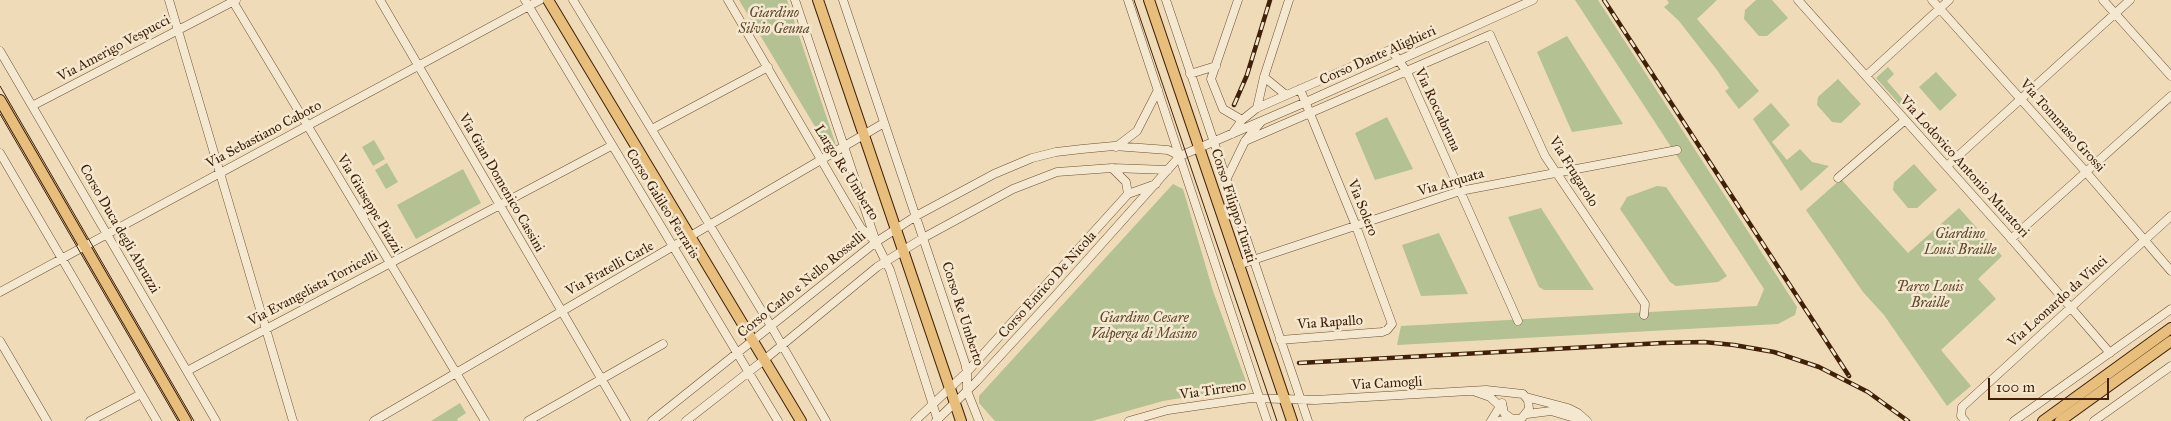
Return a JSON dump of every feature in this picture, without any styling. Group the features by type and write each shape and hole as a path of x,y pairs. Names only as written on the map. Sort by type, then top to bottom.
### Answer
{"main road":[{"name":"Corso Galileo Ferraris","path":"548,0 801,421"},
{"name":"Largo Re Umberto","path":"818,0 896,228"},
{"name":"Corso Filippo Turati","path":"1149,0 1292,421"},
{"path":"0,100 186,421"},
{"path":"896,228 961,421"},
{"path":"2060,421 2171,328"},
{"path":"2043,421 2171,341"}],"street":[{"path":"169,0 292,421"},
{"name":"Via Amerigo Vespucci","path":"32,106 234,0"},
{"name":"Via Giuseppe Piazzi","path":"234,0 485,421"},
{"name":"Via Gian Domenico Cassini","path":"380,0 626,421"},
{"name":"Via Sebastiano Caboto","path":"0,292 418,66 527,3 540,0"},
{"name":"Corso Galileo Ferraris","path":"573,0 771,326 826,421"},
{"name":"Largo Re Umberto","path":"728,0 861,228 876,242"},
{"name":"Largo Re Umberto","path":"795,0 876,242"},
{"path":"843,0 916,216"},
{"path":"1128,0 1267,421"},
{"name":"Corso Filippo Turati","path":"1166,0 1308,421"},
{"path":"1238,0 1211,79 1221,106 1242,120"},
{"path":"1257,108 1264,77 1289,0"},
{"name":"Corso Dante Alighieri","path":"1200,148 1533,0"},
{"name":"Via Lodovico Antonio Muratori","path":"1798,0 2012,239 2110,353"},
{"name":"Via Tommaso Grossi","path":"1932,0 2086,172 2171,271"},
{"path":"1866,76 1950,0"},
{"path":"2103,0 2171,76"},
{"path":"1947,166 2130,0"},
{"name":"Corso Galileo Ferraris","path":"527,3 610,146 738,352 778,421"},
{"name":"Corso Dante Alighieri","path":"1232,134 1242,120 1257,108 1431,32"},
{"name":"Corso Dante Alighieri","path":"1245,142 1490,35"},
{"name":"Via Frugarolo","path":"1490,35 1545,156 1645,304 1644,314"},
{"name":"Via Roccabruna","path":"1390,50 1406,72 1518,321"},
{"name":"Corso Duca degli Abruzzi","path":"0,51 216,421"},
{"path":"1190,74 1216,66"},
{"path":"652,129 768,67"},
{"path":"1264,77 1286,95"},
{"path":"1116,147 1137,131 1158,90"},
{"name":"Via Solero","path":"1300,90 1311,113 1392,320 1390,328 1382,332"},
{"path":"2012,239 2171,96"},
{"path":"1838,178 1905,120"},
{"path":"1227,178 1245,142 1262,121"},
{"name":"Via Fratelli Carle","path":"374,421 561,311 822,162 863,134 884,123"},
{"path":"1232,134 1263,134"},
{"name":"Via Evangelista Torricelli","path":"187,371 610,146"},
{"name":"Corso Carlo e Nello Rosselli","path":"652,421 876,242 916,216 994,174 1032,158 1056,152 1116,147 1168,150 1180,156"},
{"path":"686,421 782,346 886,260 923,238 1035,179 1057,172 1112,168 1168,170 1180,156 1200,148"},
{"name":"Via Arquata","path":"1238,265 1460,191 1677,150"},
{"path":"0,153 157,421"},
{"path":"1112,168 1126,182 1128,194"},
{"name":"Corso Enrico De Nicola","path":"937,421 967,391 1168,170"},
{"name":"Corso Enrico De Nicola","path":"915,421 967,372 1128,194 1156,184"},
{"name":"Corso Re Umberto","path":"916,216 967,372 967,391 979,421"},
{"name":"Via Leonardo da Vinci","path":"1965,421 1962,416 1962,407 2070,306 2171,216"},
{"path":"876,242 886,260 937,421"},
{"path":"2014,421 2171,309"},
{"name":"Via Rapallo","path":"1280,340 1382,332"},
{"path":"0,341 47,421"},
{"path":"528,421 663,344"},
{"path":"2094,421 2171,366"},
{"path":"1474,391 1490,397 1502,406 1504,414 1510,418"},
{"name":"Via Camogli","path":"1301,399 1315,400 1474,391 1511,393"},
{"path":"1491,421 1502,406 1506,396 1519,392 1526,397 1568,408 1578,413 1586,421"},
{"path":"90,421 141,394"},
{"name":"Via Tirreno","path":"1129,421 1168,410 1259,398 1284,397 1301,399"},
{"path":"1526,397 1530,405 1527,414"},
{"path":"1499,421 1510,418 1521,419 1527,414 1551,410 1586,421"}],"green space":[{"name":"Giardino Silvio Geuna","path":"739,0 787,0 836,145 829,150"},
{"path":"1575,0 1598,0 1797,307 1795,315 1778,324 1397,345 1401,326 1757,306 1764,289"},
{"path":"1667,0 1717,0 1697,19 1759,91 1739,109 1725,91 1729,88 1717,70 1679,21 1664,7 1669,3"},
{"path":"1756,0 1772,0 1788,18 1767,36 1759,36 1744,19 1745,10"},
{"path":"1567,36 1623,124 1572,132 1537,52"},
{"path":"1888,67 1894,74 1887,81 1906,103 1902,107 1876,78"},
{"path":"1936,72 1957,95 1940,111 1919,87"},
{"path":"1838,79 1861,104 1841,123 1832,122 1817,105 1818,97"},
{"path":"1771,103 1790,125 1772,142 1787,160 1800,149 1812,162 1829,166 1801,191 1753,119"},
{"path":"1387,117 1413,169 1375,180 1355,133"},
{"path":"374,140 385,159 373,166 362,147"},
{"path":"387,163 398,182 386,189 375,170"},
{"path":"1914,164 1937,190 1917,208 1908,208 1893,190 1894,182"},
{"path":"463,169 481,203 416,239 397,205"},
{"name":"Parco Louis Braille","path":"1841,179 1908,253 1959,208 2002,256 1978,279 1996,299 1941,350 1971,386 1947,406 1884,315 1863,292 1806,210"},
{"name":"Giardino Cesare Valperga di Masino","path":"1173,184 1183,189 1213,291 1248,387 1163,401 1092,421 995,421 979,403 979,396"},
{"path":"1657,186 1666,187 1727,276 1718,282 1676,286 1670,282 1620,209 1627,197"},
{"path":"1541,208 1594,290 1544,290 1539,287 1508,217"},
{"path":"1439,233 1468,294 1421,296 1402,245"},
{"path":"460,403 466,413 457,419 458,421 431,421"}],"tram line":[{"path":"1134,0 1277,421"},
{"path":"0,86 194,421"},
{"path":"0,114 178,421"}],"railway":[{"path":"1234,105 1247,75 1270,0"},
{"path":"1604,0 1849,376"},
{"path":"1299,363 1704,342 1774,352 1819,367 1868,392 1908,421"}],"park label":[{"name":"Giardino Louis Braille","path":"1960,244"}]}
